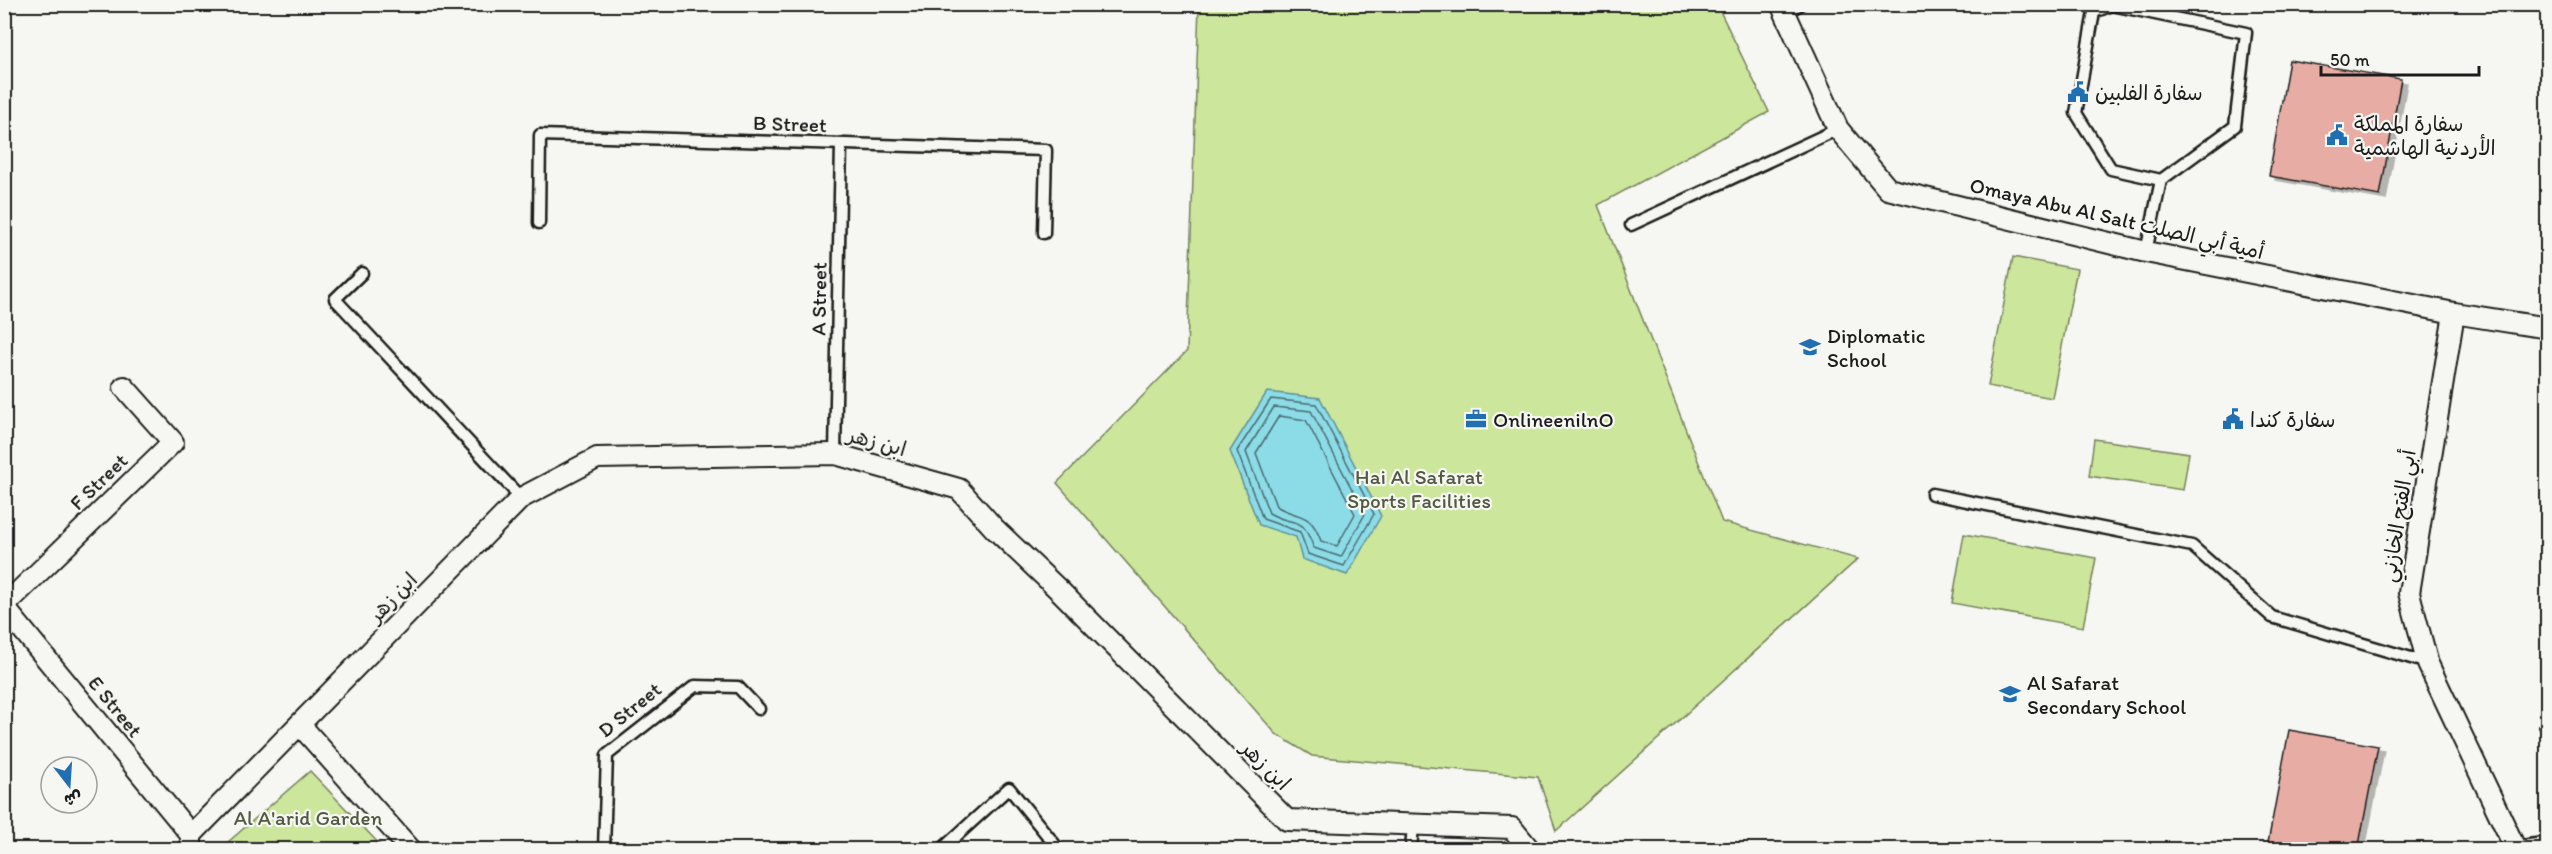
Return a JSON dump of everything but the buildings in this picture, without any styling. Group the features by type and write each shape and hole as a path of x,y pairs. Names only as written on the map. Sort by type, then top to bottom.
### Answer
{"street":[{"name":"Omaya Abu Al Salt أمية أبي الصلت","path":"1789,7 1838,129 1888,189 2146,252 2454,313 2547,328"},
{"name":"أبي الفتح الخازني","path":"2454,313 2409,593 2428,664 2516,848"},
{"name":"F Street","path":"4,606 173,442 124,387"},
{"name":"ابن زهر","path":"191,842 521,498 597,458 835,454 959,489 994,528 1061,592 1287,820 1512,828 1530,849"},
{"name":"E Street","path":"4,606 191,842"},
{"path":"301,726 411,849"}],"lane":[{"path":"2146,252 2162,180 2235,126 2246,33 2112,5 2094,12 2076,112 2111,169 2162,180"},
{"path":"1631,225 1838,129"},
{"name":"B Street","path":"539,223 540,135 1046,150 1044,233"},
{"name":"A Street","path":"835,454 841,144"},
{"path":"362,273 334,299 521,498"},
{"path":"1932,494 2193,546 2272,617 2428,664"},
{"name":"D Street","path":"604,849 608,755 695,686 738,687 759,709"},
{"path":"941,849 1009,788 1056,846"},
{"path":"1411,849 1413,825"},
{"path":"2516,848 2547,842"}],"green space":[{"name":"Hai Al Safarat Sports Facilities","path":"1199,5 1717,5 1769,112 1598,205 1722,522 1858,559 1556,831 1538,777 1312,756 1276,734 1057,483 1187,351"},
{"path":"2013,257 2077,269 2052,398 1988,386"},
{"path":"2094,439 2189,453 2183,490 2089,476"},
{"path":"1964,534 2096,558 2083,627 1952,603"},
{"name":"Al A'arid Garden","path":"310,771 384,849 220,849"}],"water":[{"path":"1267,392 1320,398 1381,516 1347,575 1302,559 1296,537 1259,525 1230,451"}],"place":[{"name":"سفارة الفلبين","path":"2078,92"},
{"name":"سفارة المملكة الأردنية الهاشمية","path":"2337,135"},
{"name":"Diplomatic School","path":"1810,347"},
{"name":"OnlineenilnO","path":"1476,419"},
{"name":"سفارة كندا","path":"2233,419"},
{"name":"Al Safarat Secondary School","path":"2010,694"}]}
